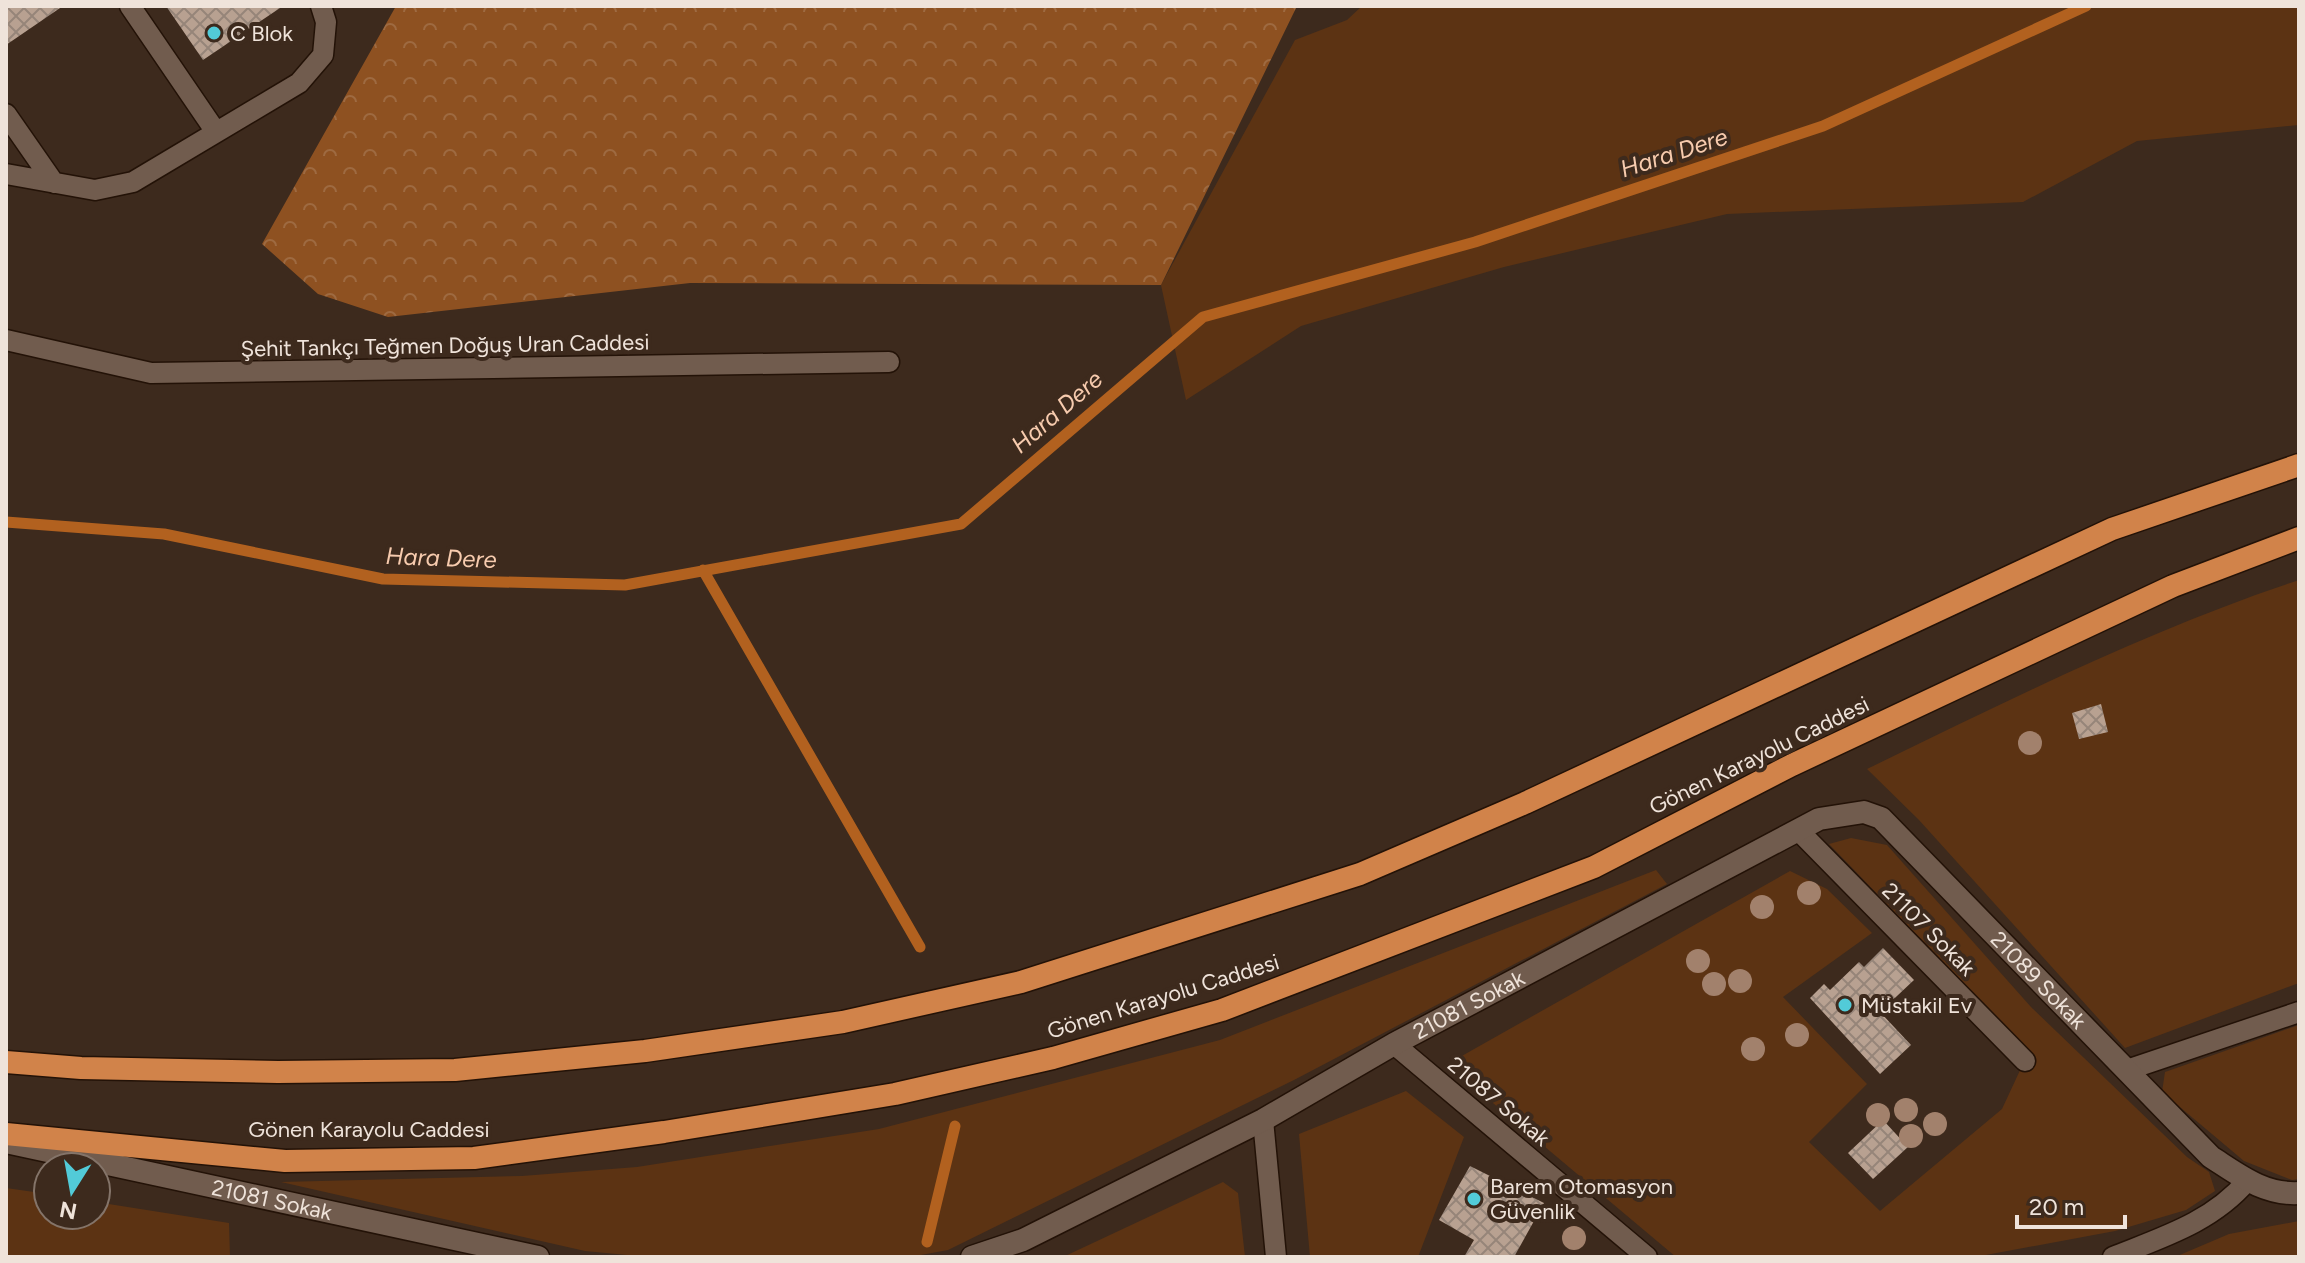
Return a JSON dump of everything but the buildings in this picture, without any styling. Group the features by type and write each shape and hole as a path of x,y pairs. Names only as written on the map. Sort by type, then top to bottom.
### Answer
{"highway":[{"path":"6,1062 81,1068 278,1072 455,1070 645,1051 843,1022 1021,982 1360,874 1525,803 2112,529 2299,465"},
{"name":"Gönen Karayolu Caddesi","path":"6,1134 285,1161 474,1158 664,1132 895,1094 1053,1058 1222,1010 1594,867 1792,765 2159,593 2299,538"}],"street":[{"name":"21081 Sokak","path":"972,1257 1023,1240 1263,1120 1394,1044 1819,819 1864,812 1881,818 1951,889"},
{"name":"21089 Sokak","path":"1951,889 2211,1157 2247,1181 2271,1191 2299,1193"},
{"name":"21081 Sokak","path":"6,1142 538,1257"}],"lane":[{"path":"130,6 216,132"},
{"path":"6,174 95,190 133,182 299,83 323,55 326,22 321,6"},
{"path":"6,114 54,183"},
{"name":"Şehit Tankçı Teğmen Doğuş Uran Caddesi","path":"6,340 151,373 889,362"},
{"name":"21107 Sokak","path":"1798,830 2025,1061"},
{"path":"2127,1070 2299,1012"},
{"name":"21087 Sokak","path":"1394,1044 1647,1257"},
{"path":"1263,1120 1276,1257"},
{"path":"2113,1257 2198,1222 2228,1203 2247,1181"}],"shaded area":[{"path":"1362,6 2299,6 2299,125 2137,141 2023,202 1727,214 1504,267 1301,326 1186,400 1161,285 1295,40 1347,20"},
{"path":"2299,580 2299,983 2125,1048 1919,820 1867,769 2134,643"},
{"path":"1851,838 1887,845 2031,1007 2187,1157 2209,1172 2215,1191 2186,1210 2115,1231 1975,1257 1676,1257 1462,1077 1460,1057 1790,871 1827,889 1872,933 1783,997 1867,1084 1809,1142 1880,1211 2002,1109 2029,1051 1829,844"},
{"path":"1656,870 1667,884 1294,1080 948,1250 910,1257 648,1257 585,1251 281,1182 522,1176 637,1167 879,1129 1220,1040"},
{"path":"2299,1025 2299,1179 2292,1180 2244,1161 2162,1092 2165,1072"},
{"path":"1406,1091 1464,1137 1418,1257 1310,1257 1299,1134"},
{"path":"1223,1182 1238,1193 1245,1257 1063,1257"},
{"path":"6,1188 32,1192 32,1231 112,1231 112,1205 229,1223 230,1257 6,1257"},
{"path":"2299,1221 2299,1257 2175,1257 2229,1234"}],"green space":[{"path":"396,6 1297,6 1161,285 690,283 388,317 318,294 262,244"}],"waterway":[{"name":"Hara Dere","path":"6,522 164,534 383,579 625,585 961,524 1203,317 1475,242 1823,126 2086,6"},
{"path":"703,570 920,947"},
{"path":"927,1242 955,1126"}],"place":[{"name":"C Blok","path":"214,33"},
{"name":"Müstakil Ev","path":"1845,1005"},
{"name":"Barem Otomasyon Güvenlik","path":"1474,1199"}]}
